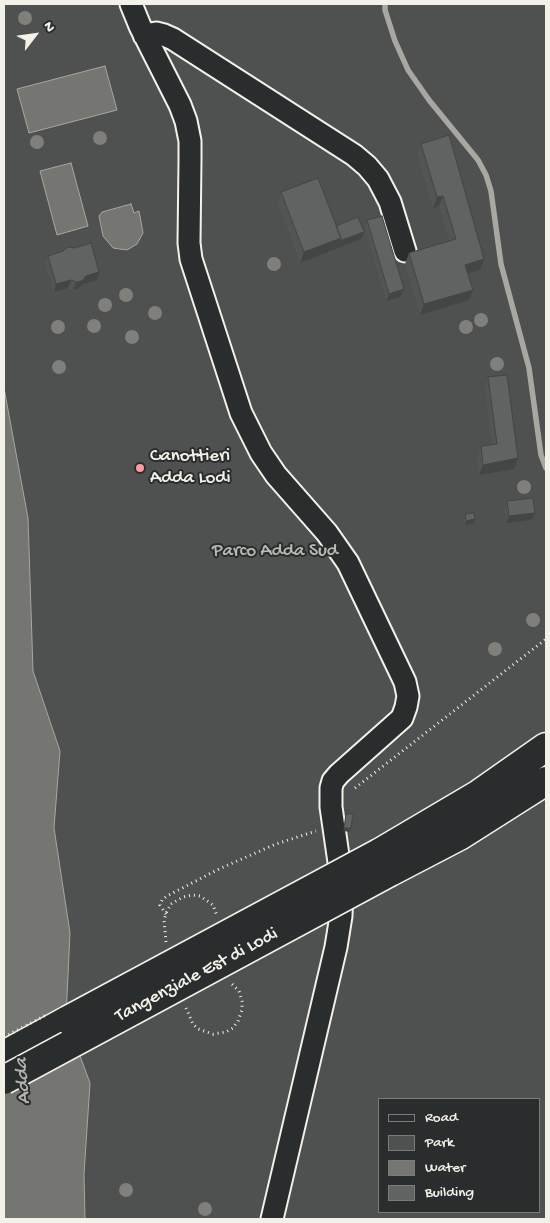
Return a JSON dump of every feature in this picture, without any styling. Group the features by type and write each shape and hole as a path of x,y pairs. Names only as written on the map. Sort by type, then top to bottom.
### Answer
{"highway":[{"path":"385,862 546,747"},
{"path":"385,862 461,835 546,781"},
{"name":"Tangenziale Est di Lodi","path":"4,1055 385,862"},
{"name":"Tangenziale Est di Lodi","path":"4,1080 385,862"}],"street":[{"path":"131,4 186,121 190,141 189,243 191,258 241,413 249,432 276,475 327,533 348,564 405,682 408,696 402,718 339,774 333,781 331,788 332,817 342,883 341,916 336,947 272,1219"},
{"path":"144,35 156,33 173,39 354,155 367,166 378,180 390,202 405,250"}],"path":[{"path":"166,914 160,905 167,896 219,869 332,817 546,638"},
{"path":"213,1034 226,1032 233,1028 242,1010 239,991 233,984 225,981"}],"green space":[{"name":"Parco Adda Sud","path":"4,4 546,4 546,1219 4,1219"}],"water":[{"path":"105,66 117,110 29,133 17,89"},
{"path":"71,163 88,226 57,235 40,171"},
{"path":"131,204 134,213 139,211 143,233 137,244 127,250 113,248 103,236 99,216 102,212"},
{"name":"Adda","path":"4,388 28,518 33,671 60,751 54,828 70,933 66,1018 90,1083 84,1174 85,1219 4,1219"}],"building":[{"path":"449,135 484,259 465,265 473,290 424,304 409,253 456,239 443,196 437,197 421,144"},
{"path":"318,178 341,238 304,252 281,192"},
{"path":"382,216 404,289 389,294 367,220"},
{"path":"358,217 364,232 339,241 341,238 336,226"},
{"path":"91,243 99,272 86,276 82,281 76,282 71,280 56,284 48,256 63,251 68,247 75,248"},
{"path":"507,375 518,458 483,465 481,446 497,444 488,377"},
{"path":"533,498 535,513 509,516 507,501"},
{"path":"474,513 475,519 466,521 465,514"},
{"path":"346,814 353,814 351,828 344,828"}],"waterway":[{"path":"385,4 385,10 395,41 408,70 429,100 478,160 486,175 491,191 501,264 529,368 541,455 546,468"}],"place":[{"name":"Canottieri Adda Lodi","path":"140,468"}]}
